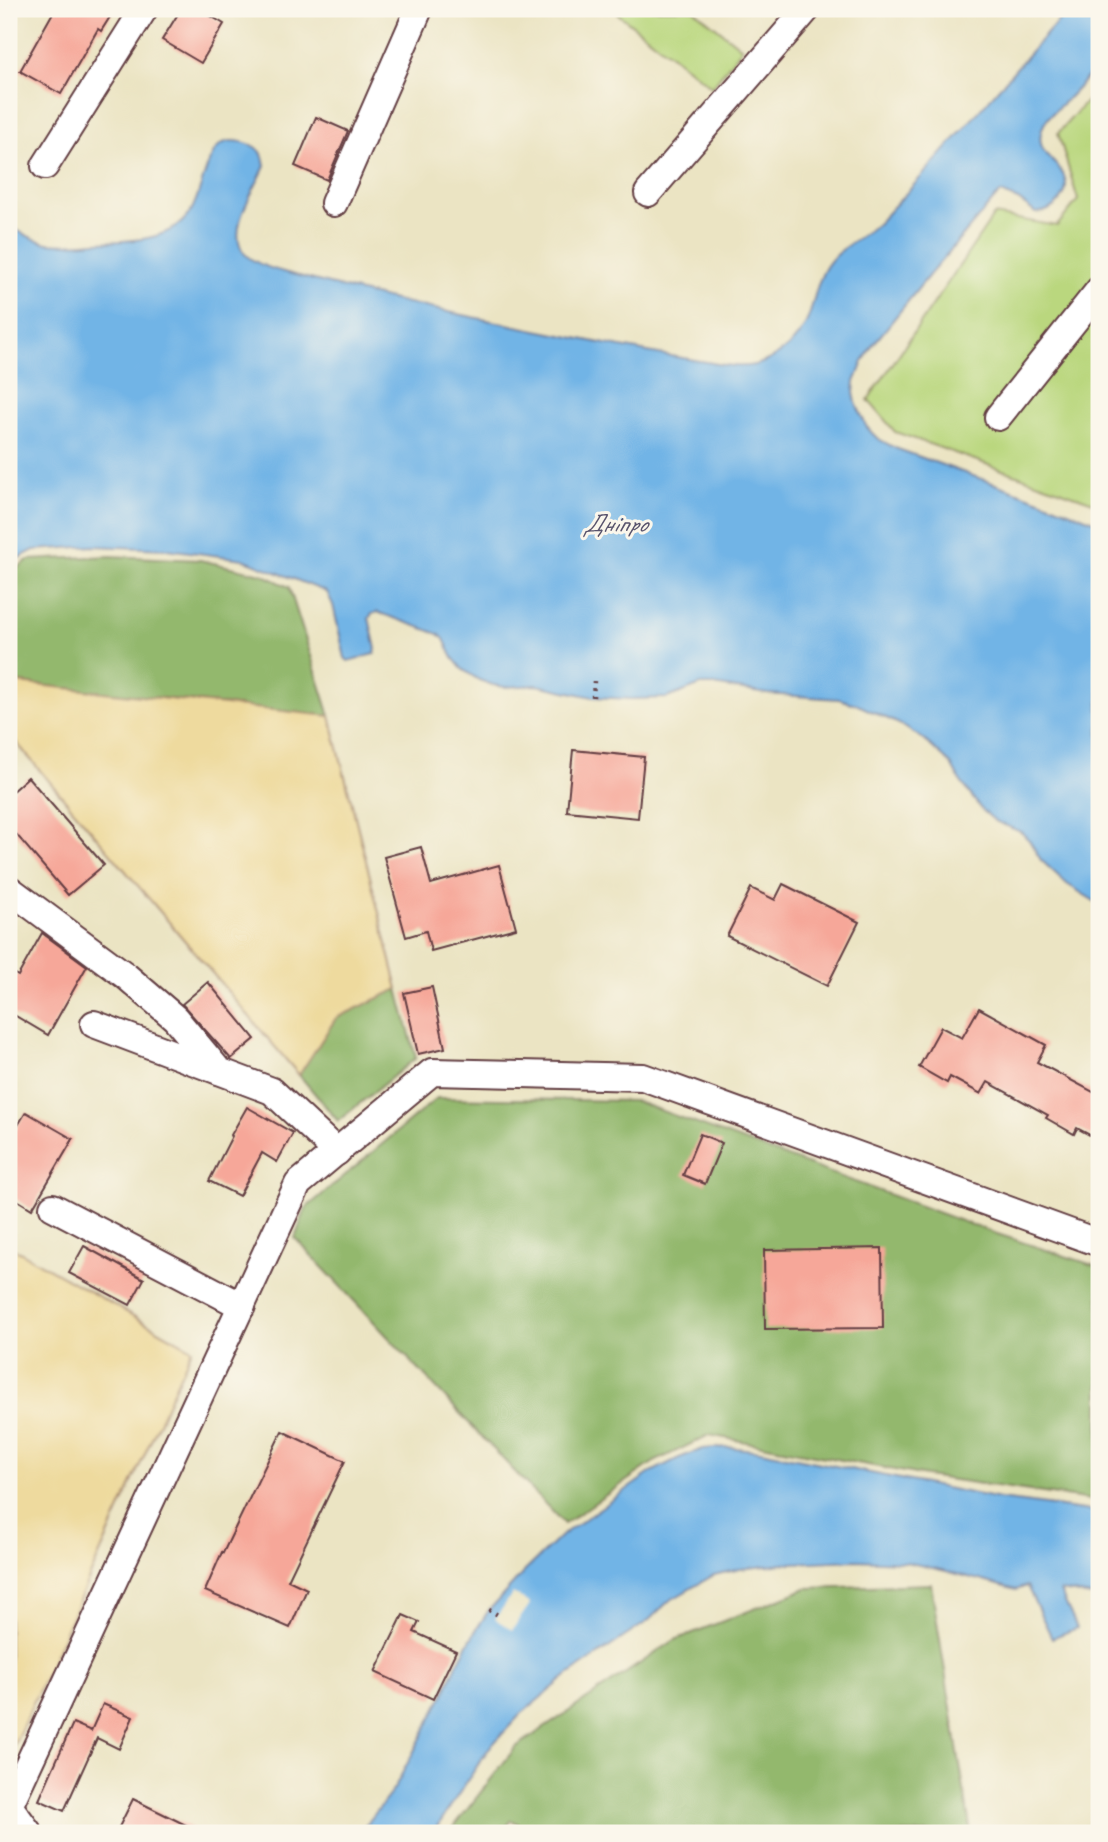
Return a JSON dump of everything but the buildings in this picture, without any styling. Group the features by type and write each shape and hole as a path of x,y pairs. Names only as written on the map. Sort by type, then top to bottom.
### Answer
{"street":[{"path":"44,166 144,9"},
{"path":"334,203 419,9"},
{"path":"648,193 807,9"},
{"path":"998,417 1099,290"},
{"path":"9,889 127,976 175,1018 219,1071"},
{"path":"94,1024 272,1091 337,1152"},
{"path":"29,1833 9,1806 299,1184 432,1072 643,1077 1099,1243"},
{"path":"53,1207 242,1306"}],"path":[{"path":"593,697 594,681"},
{"path":"489,1610 498,1615"}],"green space":[{"path":"620,9 693,9 742,48 712,87 617,13"},
{"path":"1099,87 1099,504 895,432 868,400 994,215 1057,226 1078,200 1058,133"},
{"path":"110,556 200,560 262,574 289,587 330,716 9,682 9,574 28,560"},
{"path":"398,989 416,1058 338,1121 299,1075 336,1018"},
{"path":"437,1098 635,1101 991,1232 1099,1267 1099,1501 926,1476 709,1435 654,1462 564,1524 295,1238 306,1208"},
{"path":"931,1584 971,1833 536,1833 511,1820 501,1833 449,1833 516,1747 675,1640 807,1588"}],"sand":[{"path":"9,682 330,716 398,989 336,1018 299,1075 9,734"},
{"path":"9,1246 192,1349 9,1753"}],"water":[{"name":"Дніпро","path":"1069,9 1099,9 1099,64 1050,116 1042,129 1041,144 1064,176 1066,183 1063,196 1054,206 1036,213 1018,200 1001,193 996,197 872,346 855,382 854,393 866,426 877,438 895,448 1099,523 1099,904 1067,884 1041,860 1021,832 995,821 981,809 951,764 922,738 856,704 839,699 767,694 714,685 701,685 667,698 632,699 593,697 537,685 493,685 462,669 439,634 377,612 369,618 375,654 348,661 327,592 243,559 167,549 94,546 34,550 9,563 9,226 38,240 54,244 136,240 162,234 184,220 192,209 215,150 229,141 240,142 260,151 265,166 240,221 239,243 249,258 265,266 376,296 509,325 719,364 754,365 774,357 793,342 807,321 820,278 831,260 877,224 900,200"},
{"path":"728,1447 761,1451 1000,1499 1099,1512 1099,1597 1060,1591 1077,1628 1052,1638 1027,1586 1016,1590 906,1562 855,1560 792,1563 714,1575 669,1601 648,1621 567,1676 521,1714 489,1748 433,1833 360,1833 394,1789 476,1630 489,1610 524,1572 562,1535 653,1471 703,1449"}],"pier":[{"path":"513,1593 530,1604 512,1630 495,1619"}]}
